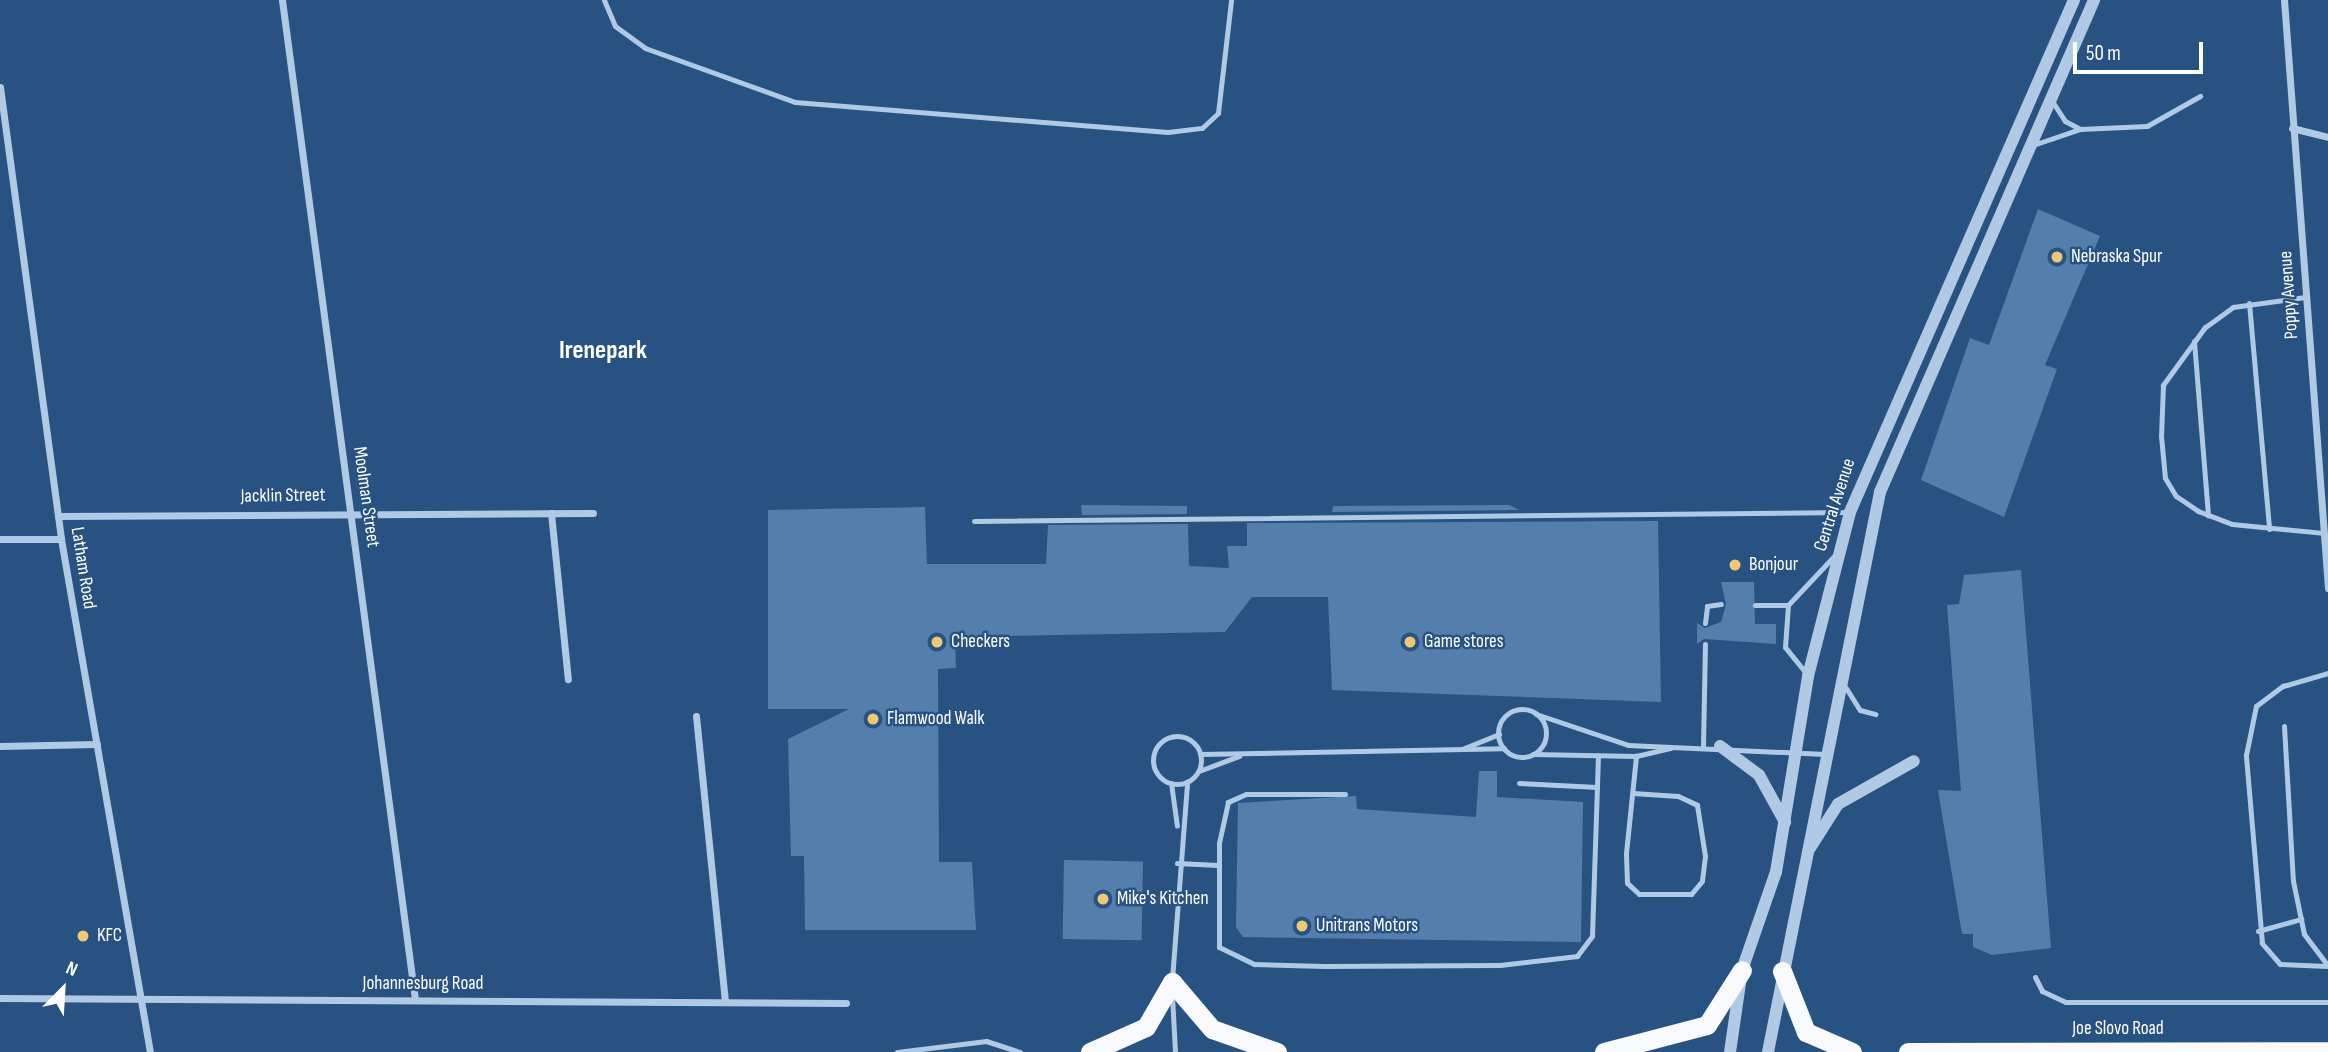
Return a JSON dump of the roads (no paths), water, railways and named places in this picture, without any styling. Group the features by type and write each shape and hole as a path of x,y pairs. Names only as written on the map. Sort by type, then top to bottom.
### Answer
{"highway":[{"path":"1604,1052 1707,1025 1742,970"},
{"path":"1782,971 1806,1032 1852,1052"},
{"path":"1090,1052 1146,1027 1172,982 1212,1029 1277,1052"},
{"name":"Joe Slovo Road","path":"1908,1052 2328,1051"}],"street":[{"name":"Moolman Street","path":"282,0 353,511 415,999"},
{"name":"Central Avenue","path":"1730,1052 1742,970 1776,872 1808,676 1850,512 2074,0"},
{"name":"Central Avenue","path":"1768,1052 1851,611 1898,444 2052,102 2094,0"},
{"name":"Poppy Avenue","path":"2284,0 2328,588"},
{"name":"Latham Road","path":"0,87 61,539 145,1000 150,1052"},
{"path":"2292,128 2328,137"},
{"name":"Jacklin Street","path":"58,516 353,511 593,513"},
{"path":"551,513 568,679"},
{"path":"0,540 61,539"},
{"path":"696,716 724,1002"},
{"path":"0,746 97,744"},
{"path":"1720,746 1759,775 1785,822"},
{"path":"1805,855 1838,804 1914,761"},
{"name":"Johannesburg Road","path":"0,998 846,1003"}],"lane":[{"path":"604,0 615,26 645,48 795,102 1168,132 1202,128 1218,113 1231,0"},
{"path":"2033,145 2080,129 2147,126 2200,96"},
{"path":"2052,102 2065,121 2080,129"},
{"path":"2305,297 2249,303 2221,314 2194,341 2163,385 2161,436 2165,478 2176,496 2208,515 2269,529 2323,533"},
{"path":"2249,303 2269,529"},
{"path":"2194,341 2208,515"},
{"path":"974,521 1850,512"},
{"path":"1808,676 1786,647 1788,605 1840,550"},
{"path":"1705,622 1707,606 1721,604"},
{"path":"1755,605 1788,605"},
{"path":"1851,611 1846,690 1860,710 1875,714"},
{"path":"1703,746 1705,644"},
{"path":"2328,673 2283,686 2250,719 2246,755 2258,931 2280,964 2328,966"},
{"path":"1456,751 1499,734 1514,710 1536,714 1604,741 1671,748"},
{"path":"1532,754 1546,736 1536,714"},
{"path":"2284,726 2301,919 2312,951 2328,966"},
{"path":"1499,734 1504,748 1516,756 1636,756 1671,748 1703,746 1825,754"},
{"path":"1178,833 1171,783 1155,768 1162,741 1184,737 1200,754 1242,755 1504,748"},
{"path":"1198,771 1200,754"},
{"path":"1175,1052 1172,982 1178,833 1187,782 1198,771 1242,755"},
{"path":"1633,793 1678,796 1697,806 1705,856 1702,881 1691,894 1639,894 1627,883 1633,793 1636,756"},
{"path":"1345,794 1233,797 1224,808 1218,865 1215,937 1219,947 1245,962 1561,961 1586,949 1592,936 1598,758"},
{"path":"1171,783 1187,782"},
{"path":"1519,783 1597,787"},
{"path":"1177,863 1218,865"},
{"path":"2258,931 2301,919"},
{"path":"2035,977 2042,991 2066,1002 2328,1002"},
{"path":"897,1052 986,1041 1020,1052"}],"place":[{"name":"Nebraska Spur","path":"2057,257"},
{"name":"Bonjour","path":"1735,565"},
{"name":"Checkers","path":"937,642"},
{"name":"Game stores","path":"1410,642"},
{"name":"Flamwood Walk","path":"873,719"},
{"name":"Mike's Kitchen","path":"1103,899"},
{"name":"Unitrans Motors","path":"1302,926"},
{"name":"KFC","path":"83,936"}],"district":[{"name":"Irenepark","path":"603,351"}]}
